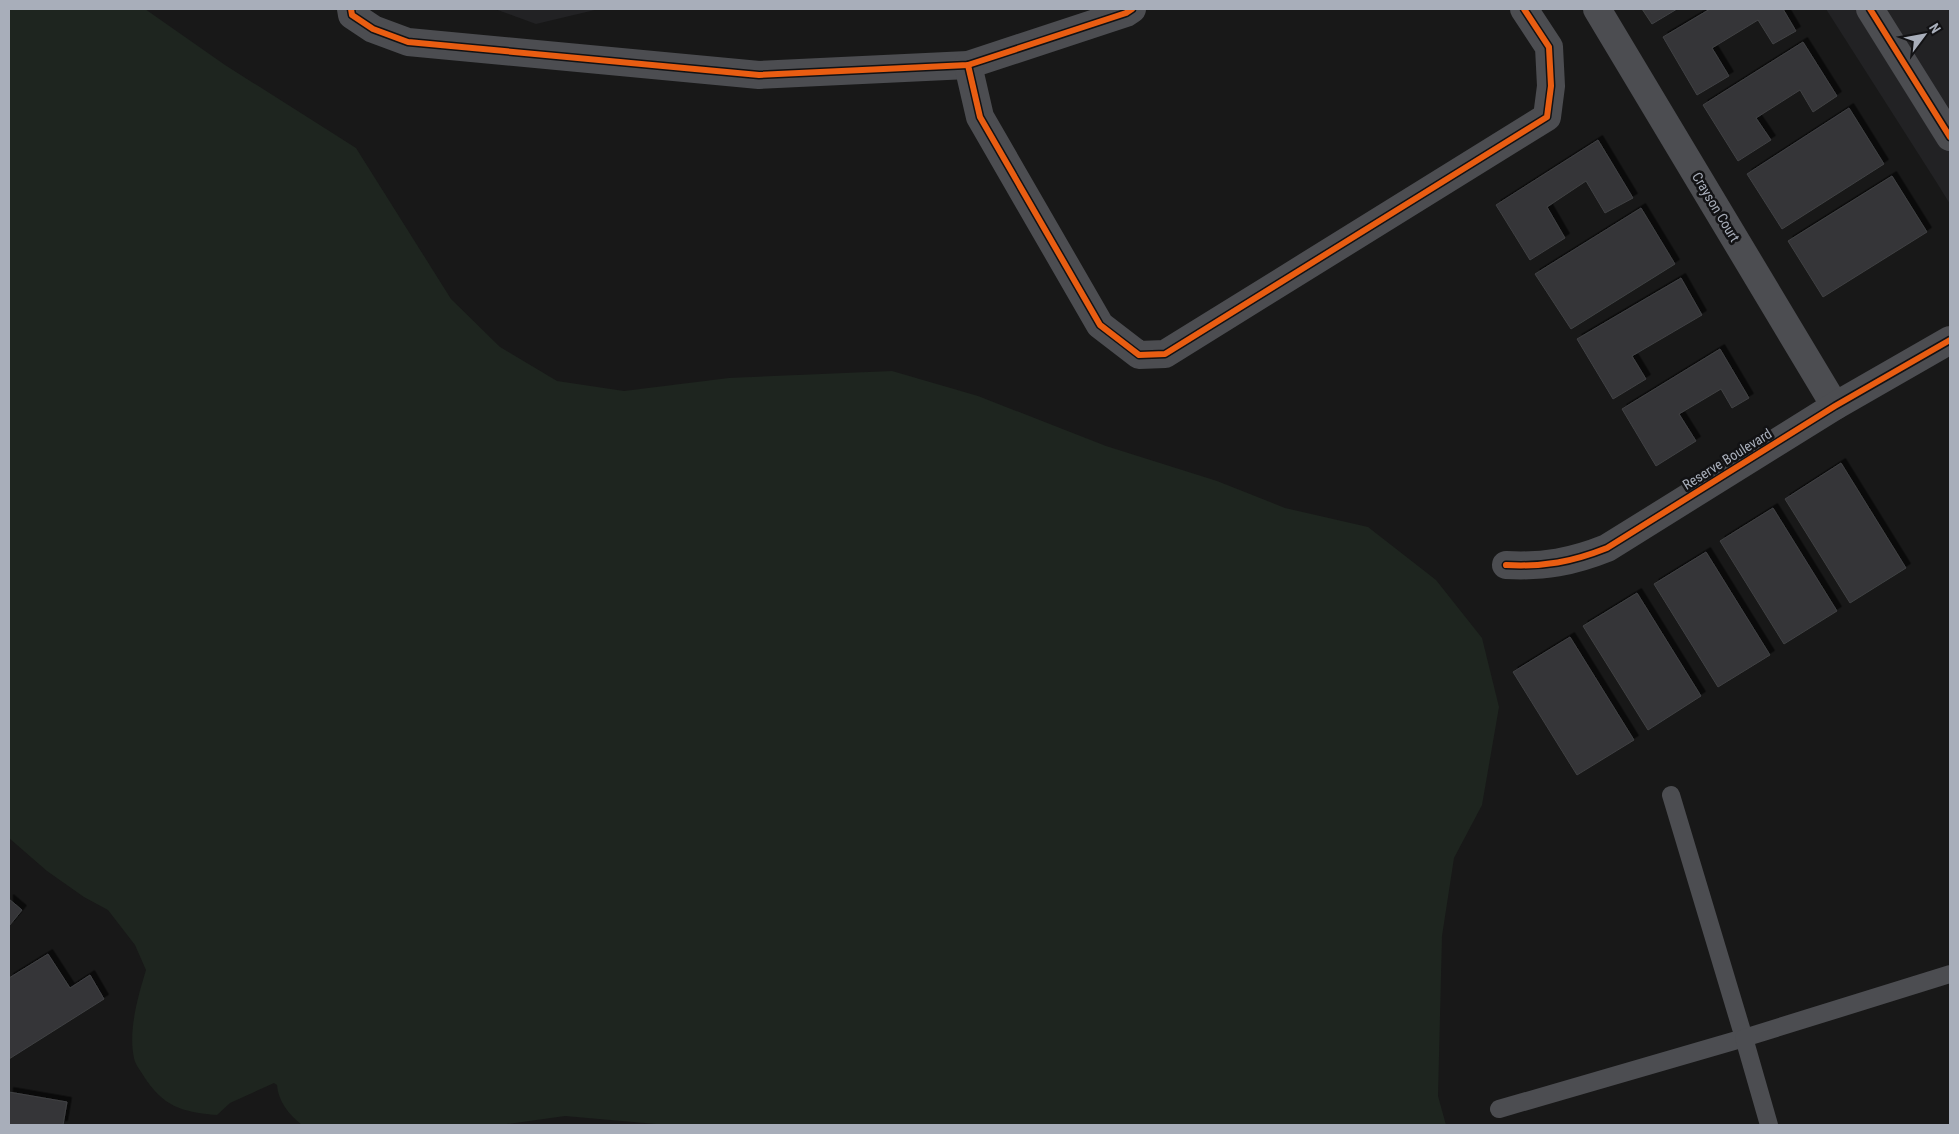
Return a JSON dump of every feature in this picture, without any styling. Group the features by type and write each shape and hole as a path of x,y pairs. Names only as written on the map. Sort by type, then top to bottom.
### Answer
{"street":[{"path":"351,9 352,15 372,30 408,42 759,75 968,65 1126,13 1132,9"},
{"path":"968,65 980,117 1100,324 1139,355 1164,354 1547,117 1550,86 1548,47 1524,9"},
{"name":"Crayson Court","path":"1597,9 1835,406"},
{"path":"1870,9 1950,136"},
{"name":"Reserve Boulevard","path":"1506,565 1532,567 1557,564 1582,558 1607,548 1835,406 1950,340"}],"lane":[{"path":"1671,795 1769,1125"},
{"path":"1499,1109 1744,1038 1950,974"}],"shaded area":[{"path":"9,9 145,9 225,65 356,148 451,299 500,347 557,381 624,391 729,378 892,371 978,396 1106,446 1217,481 1285,508 1368,527 1436,580 1482,638 1499,707 1482,805 1454,858 1442,936 1438,1096 1446,1125 667,1125 565,1116 500,1125 302,1125 285,1107 277,1085 274,1083 230,1103 217,1115 193,1112 174,1106 166,1101 150,1086 135,1062 132,1048 137,1002 146,970 135,945 108,910 84,897 47,871 9,838"},
{"path":"495,9 599,9 536,24"},
{"path":"1826,9 1950,9 1950,204 1937,183"}],"building":[{"path":"1642,9 1677,9 1652,24"},
{"path":"1710,9 1783,9 1796,31 1773,44 1758,20 1712,48 1729,76 1697,95 1663,37"},
{"path":"1803,42 1837,96 1813,112 1800,90 1756,118 1771,140 1738,161 1703,105"},
{"path":"1849,108 1884,164 1782,229 1747,174"},
{"path":"1598,140 1633,198 1605,213 1586,181 1547,207 1565,238 1530,260 1496,205"},
{"path":"1892,176 1927,232 1823,297 1788,241"},
{"path":"1641,208 1675,264 1571,329 1535,274"},
{"path":"1681,278 1702,315 1632,356 1646,379 1613,399 1577,339"},
{"path":"1720,349 1749,398 1732,408 1721,389 1679,414 1696,441 1656,466 1622,409"},
{"path":"1841,463 1906,568 1850,603 1785,499"},
{"path":"1773,508 1837,611 1784,644 1720,541"},
{"path":"1706,552 1770,655 1718,687 1654,584"},
{"path":"1637,593 1701,696 1648,730 1583,626"},
{"path":"1570,637 1634,740 1577,775 1513,672"},
{"path":"9,899 22,910 9,926"},
{"path":"48,954 70,988 90,975 104,999 9,1059 9,978"},
{"path":"9,1092 67,1102 63,1125 9,1125"}],"cycle path":[{"path":"351,9 352,15 373,29 408,42 759,75 968,65 1126,13 1132,9"},
{"path":"968,65 980,117 1100,325 1139,355 1165,354 1547,117 1551,86 1549,47 1524,9"},
{"path":"1870,9 1950,137"},
{"path":"1506,565 1558,563 1607,548 1835,406 1950,340"}]}
